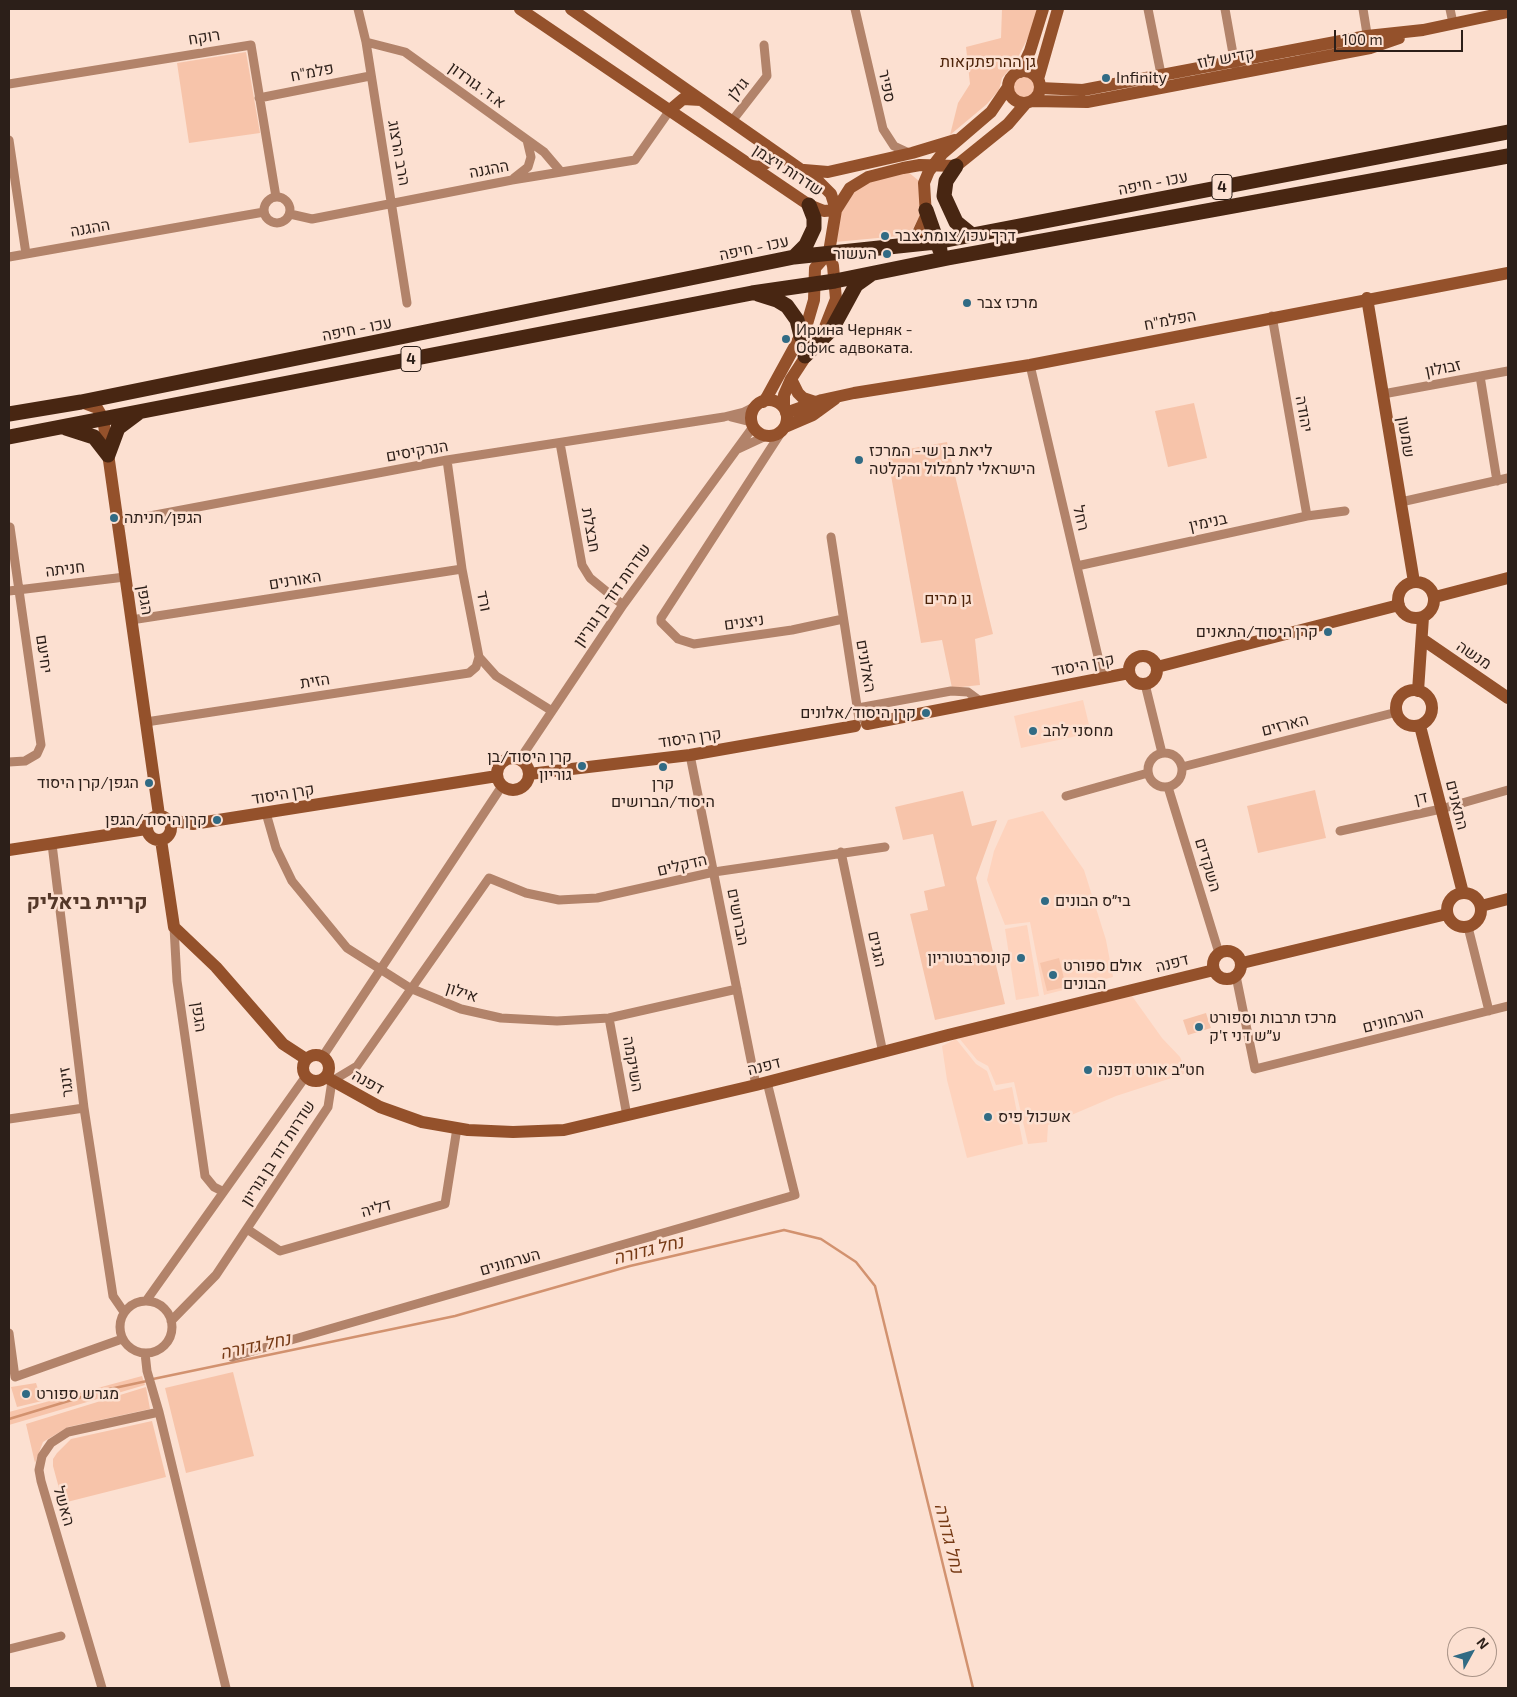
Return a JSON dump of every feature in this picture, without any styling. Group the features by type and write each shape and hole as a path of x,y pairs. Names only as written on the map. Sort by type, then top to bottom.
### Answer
{"highway":[{"name":"עכו - חיפה","path":"9,414 81,402 794,257 936,242 1508,132"},
{"name":"4","path":"9,437 752,293 835,281 948,258 1508,156"},
{"path":"956,166 946,181 945,204 956,222 972,235"},
{"path":"794,257 806,245 814,228 814,218 808,204"},
{"path":"926,210 938,248 948,258"},
{"path":"805,356 832,329 856,285 871,274"},
{"path":"752,293 777,300 787,306 797,320 801,336"},
{"path":"108,455 118,428 140,411"},
{"path":"62,428 82,432 94,437 108,455"}],"street":[{"name":"הרב הרצוג","path":"358,9 366,42 407,303"},
{"name":"שדרות ויצמן","path":"520,9 808,204 824,211 836,210 834,201 826,188 766,144 571,9"},
{"name":"ספיר","path":"855,9 882,129 894,146 900,150 912,153"},
{"path":"1020,72 1030,51 1043,9"},
{"path":"829,252 815,268 812,309 801,336 768,397 759,404 752,424 756,431 766,436 783,429 784,395 791,378 825,327 833,307 837,291 829,252 836,210 843,197 858,182 903,168 933,165 956,166 1008,124 1038,95 1039,84 1058,9"},
{"path":"1148,9 1162,80"},
{"path":"1225,9 1236,67"},
{"path":"1363,9 1368,42"},
{"path":"1450,9 1453,24"},
{"name":"קדיש לוז","path":"1039,84 1083,90 1162,80 1368,42 1508,12"},
{"name":"א.ד. גורדון","path":"366,42 405,52 544,152 561,172"},
{"name":"רוקח","path":"9,84 251,45 276,197"},
{"name":"גולן","path":"732,121 767,76 764,45"},
{"path":"913,244 923,226 926,210 924,183 933,165 991,112 1008,87 1012,77 1020,72 1030,72 1039,84"},
{"name":"פלמ\"ח","path":"259,98 370,76"},
{"name":"קדיש לוז","path":"1029,102 1087,102 1162,80"},
{"path":"1008,87 1015,101 1029,102"},
{"path":"670,110 683,99 701,100"},
{"name":"ההגנה","path":"290,214 312,219 512,180 635,160 670,110"},
{"path":"800,169 819,173 828,172 912,153 966,135"},
{"path":"9,140 26,254"},
{"path":"512,180 528,167 531,157 527,140"},
{"path":"752,166 759,167 768,162 770,151 766,144"},
{"path":"903,168 915,172 924,183"},
{"path":"276,197 287,202 290,214 284,221 276,223 268,220 264,212 268,201 276,197"},
{"name":"ההגנה","path":"9,257 264,212"},
{"name":"הפלמ\"ח","path":"785,410 837,397 1030,365 1272,316 1508,273"},
{"name":"שמעון","path":"1367,298 1414,582"},
{"name":"יהודה","path":"1272,316 1307,516"},
{"name":"רחל","path":"1030,365 1103,678"},
{"name":"זבולון","path":"1383,394 1508,371"},
{"path":"1480,376 1497,481"},
{"path":"791,378 798,394 803,398 816,402"},
{"name":"הפלמ\"ח","path":"783,429 813,415 837,397"},
{"path":"81,402 97,408 103,418"},
{"path":"759,404 775,402 785,410"},
{"name":"הנרקיסים","path":"118,522 447,460 724,417 744,412 759,404"},
{"name":"הנרקיסים","path":"724,417 752,424"},
{"name":"הגפן","path":"103,418 146,722 164,818"},
{"name":"שדרות דוד בן גוריון","path":"520,759 623,605 734,452 752,424"},
{"name":"ניצנים","path":"783,429 661,618 663,626 686,643 694,644 792,630 842,619"},
{"name":"שדרות דוד בן גוריון","path":"734,452 766,436"},
{"name":"חבצלת","path":"560,443 585,572 598,586 623,605"},
{"name":"ורד","path":"447,460 462,569 480,657 496,676 552,711"},
{"path":"1400,502 1508,478"},
{"name":"בנימין","path":"1077,566 1307,516 1345,511"},
{"name":"יחיעם","path":"9,762 25,761 36,754 41,745 10,527"},
{"name":"האלונים","path":"831,537 842,619 860,719"},
{"name":"האורנים","path":"132,620 462,569"},
{"name":"חניתה","path":"9,592 125,577"},
{"path":"1434,597 1508,578"},
{"path":"1414,582 1425,583 1434,597 1432,609 1423,617 1411,618 1401,610 1399,605 1399,593 1403,587 1414,582"},
{"path":"1157,667 1399,605"},
{"path":"1418,691 1423,617"},
{"name":"מנשה","path":"1422,639 1508,698"},
{"path":"1140,656 1149,657 1157,667 1156,676 1145,684 1136,683 1128,673 1129,664 1140,656"},
{"name":"הזית","path":"146,722 469,673 476,667 480,657"},
{"name":"קרן היסוד","path":"529,774 690,755 860,719 980,701 1128,673"},
{"path":"1145,684 1162,753"},
{"path":"1412,690 1418,691 1428,697 1432,708 1429,719 1420,726 1408,725 1399,718 1397,712 1398,701 1401,696 1412,690"},
{"path":"860,719 951,691 968,692 980,701"},
{"name":"הארזים","path":"1182,767 1397,712"},
{"name":"התאנים","path":"1420,726 1462,893"},
{"path":"1162,753 1176,757 1182,767 1178,781 1168,787 1154,783 1148,774 1152,759 1162,753"},
{"name":"הברושים","path":"690,755 737,989 795,1195"},
{"path":"323,1056 500,781 499,766 506,760 520,759 527,767 529,774 526,783 518,789 507,789 500,781"},
{"path":"1066,796 1148,774"},
{"name":"קרן היסוד","path":"165,837 193,824 500,781"},
{"name":"השקדים","path":"1168,787 1219,953"},
{"name":"דן","path":"1340,832 1441,809 1508,790"},
{"name":"אילון","path":"266,814 276,848 292,881 347,948 410,988 461,1009 501,1018 557,1021 609,1018 737,989"},
{"path":"151,818 164,818 171,828 165,837 150,836 146,829 151,818"},
{"name":"קרן היסוד","path":"164,818 193,824"},
{"path":"9,850 146,829"},
{"name":"הגפן","path":"165,837 177,981 205,1176 214,1187 222,1191"},
{"name":"זינגר","path":"52,844 84,1108 113,1296 124,1312"},
{"name":"הדקלים","path":"410,988 489,878 526,893 559,900 597,898 629,893 714,872 884,847"},
{"name":"הגנים","path":"841,852 883,1053"},
{"path":"1462,893 1472,895 1481,906 1480,917 1473,925 1468,927 1452,923 1447,914 1447,908 1452,898 1462,893"},
{"path":"1481,906 1508,899"},
{"path":"1242,963 1447,914"},
{"path":"174,927 216,967 283,1044 306,1059"},
{"path":"1468,927 1489,1011"},
{"path":"1228,950 1233,951 1242,963 1236,976 1224,979 1214,970 1213,960 1219,953 1228,950"},
{"name":"דפנה","path":"329,1079 380,1107 422,1122 457,1128 514,1132 564,1130 762,1083 1214,970"},
{"name":"הערמונים","path":"1236,976 1255,1069 1508,1006"},
{"path":"329,1079 329,1064 323,1056 312,1055 306,1059 303,1066 306,1076 314,1081 329,1079 357,1066 410,988"},
{"name":"השיקמה","path":"609,1018 627,1116"},
{"name":"שדרות דוד בן גוריון","path":"146,1301 222,1191 306,1076"},
{"name":"שדרות דוד בן גוריון","path":"171,1321 216,1275 328,1107 329,1079"},
{"path":"9,1119 84,1108"},
{"name":"דליה","path":"247,1230 280,1251 445,1204 457,1128"},
{"name":"הערמונים","path":"232,1357 795,1195"},
{"path":"146,1301 162,1307 171,1321 170,1337 166,1344 153,1352 145,1353 132,1350 122,1339 120,1325 124,1312 130,1306 146,1301"},
{"path":"9,1333 15,1378 122,1339"},
{"path":"145,1353 148,1374 159,1412 226,1688"},
{"name":"האשל","path":"102,1688 39,1470 42,1456 51,1443 68,1432 159,1412"},
{"path":"9,1649 61,1636"}],"shaded area":[{"path":"1083,700 1091,733 1021,748 1014,716"},
{"name":"בי״ס הבונים","path":"1043,811 1084,870 1106,940 1113,977 1044,995 1030,922 1005,925 987,880 994,851 1008,820"},
{"name":"קונסרבטוריון","path":"1027,925 1039,996 1016,1000 1005,929"},
{"name":"חט״ב אורט דפנה","path":"1132,996 1162,1038 1180,1057 1187,1073 1116,1096 1048,1125 1047,1142 1028,1144 1014,1082 996,1085 988,1066 977,1060 959,1038"},
{"name":"אשכול פיס","path":"956,1039 976,1064 987,1071 994,1091 1012,1087 1023,1144 967,1158 947,1080 942,1046"}],"green space":[{"name":"גן ההרפתקאות","path":"1002,9 1038,9 1032,30 1015,63 1002,78 999,90 987,104 950,135 958,103 970,84 966,47 1001,38"},
{"path":"246,52 260,133 189,143 177,63"},
{"path":"1024,76 1032,79 1035,87 1032,95 1024,98 1016,95 1013,87 1016,79"},
{"path":"907,171 919,181 920,215 910,235 835,242 840,214 860,184"},
{"path":"1194,403 1207,458 1168,467 1155,411"},
{"name":"גן מרים","path":"947,442 993,634 975,639 980,685 952,688 942,640 921,643 887,453"},
{"path":"1315,790 1326,838 1258,853 1247,806"},
{"path":"963,791 972,826 997,820 976,878 1005,1004 935,1020 910,914 928,910 924,891 945,886 933,834 903,840 895,807"},
{"name":"אולם ספורט הבונים","path":"1059,958 1066,987 1047,991 1040,963"},
{"path":"1206,1013 1211,1028 1188,1035 1183,1020"},
{"path":"233,1372 254,1456 186,1473 165,1388"},
{"path":"142,1376 145,1385 9,1425 9,1412"},
{"name":"מגרש ספורט","path":"36,1383 42,1401 17,1407 11,1387"},
{"path":"146,1387 150,1409 68,1427 43,1442 35,1463 26,1424"},
{"path":"152,1421 166,1477 63,1503 53,1466 53,1459 71,1439"}],"waterway":[{"name":"נחל גדורה","path":"153,1379 455,1316 630,1266 784,1230 821,1239 856,1262 875,1286 973,1688"},
{"name":"נחל גדורה","path":"9,1419 105,1390 147,1381"}],"place":[{"name":"Infinity","path":"1106,78"},
{"name":"דרך עכו/צומת צבר","path":"885,236"},
{"name":"העשור","path":"887,254"},
{"name":"מרכז צבר","path":"967,303"},
{"name":"Ирина Черняк - Офис адвоката.","path":"786,339"},
{"name":"ליאת בן שי- המרכז הישראלי לתמלול והקלטה","path":"859,460"},
{"name":"הגפן/חניתה","path":"114,518"},
{"name":"קרן היסוד/התאנים","path":"1328,632"},
{"name":"קרן היסוד/אלונים","path":"926,713"},
{"name":"מחסני להב","path":"1033,731"},
{"name":"קרן היסוד/בן גוריון","path":"582,766"},
{"name":"קרן היסוד/הברושים","path":"663,767"},
{"name":"הגפן/קרן היסוד","path":"149,783"},
{"name":"קרן היסוד/הגפן","path":"217,820"},
{"name":"בי״ס הבונים","path":"1045,901"},
{"name":"קונסרבטוריון","path":"1021,958"},
{"name":"אולם ספורט הבונים","path":"1053,975"},
{"name":"מרכז תרבות וספורט ע״ש דני ז'ק","path":"1199,1027"},
{"name":"חט״ב אורט דפנה","path":"1088,1070"},
{"name":"אשכול פיס","path":"988,1117"},
{"name":"מגרש ספורט","path":"26,1394"}],"district":[{"name":"קריית ביאליק","path":"87,902"}]}
